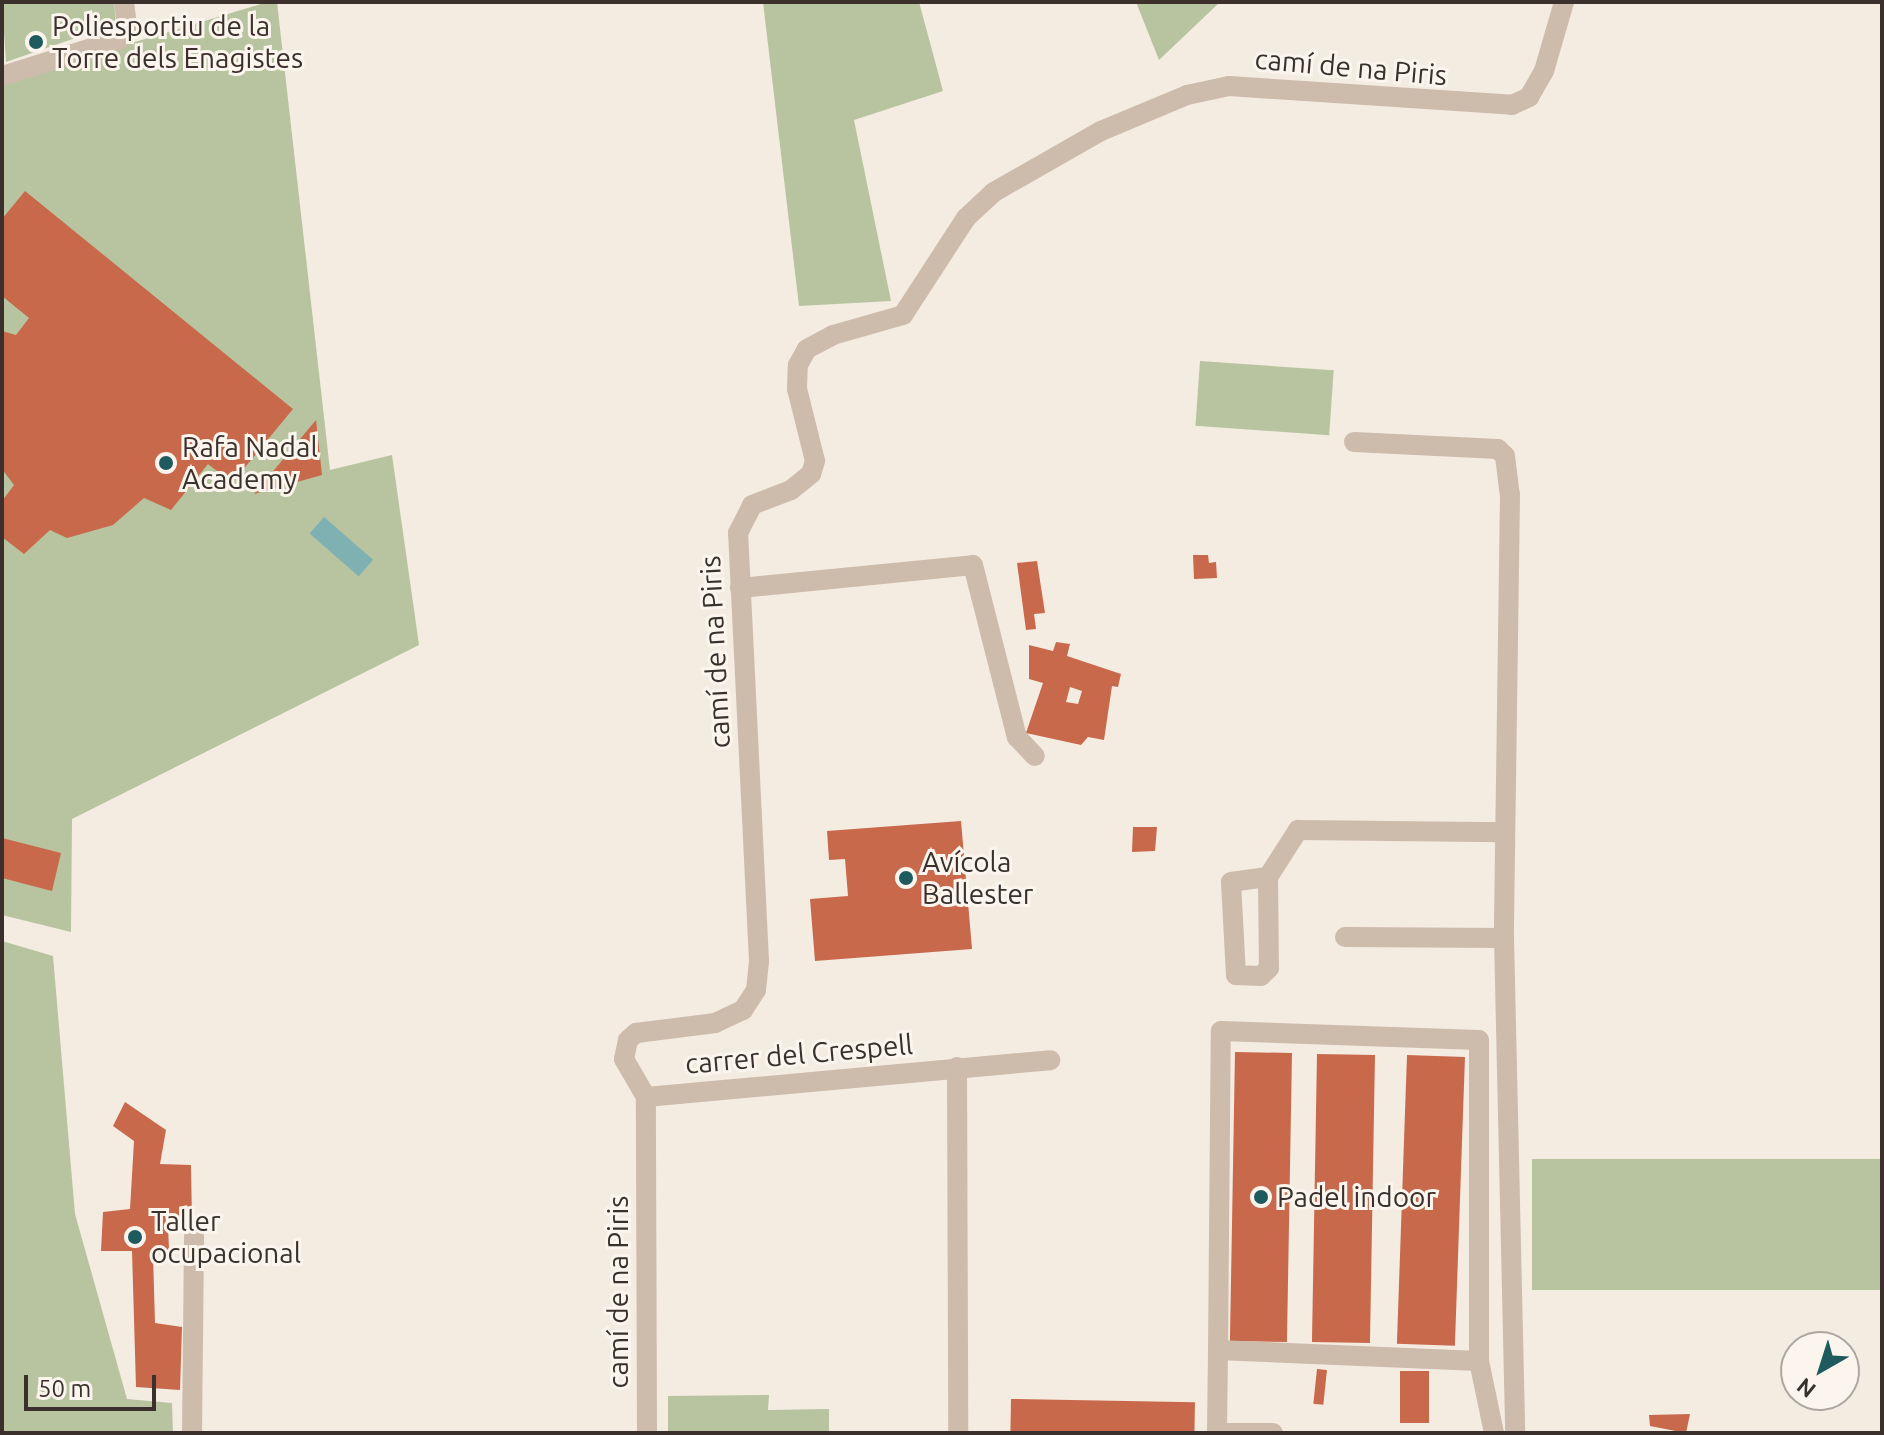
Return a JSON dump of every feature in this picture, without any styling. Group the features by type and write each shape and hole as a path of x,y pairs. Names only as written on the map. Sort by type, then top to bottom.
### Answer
{"street":[{"path":"2,76 120,39 127,26 124,2"},
{"name":"camí de na Piris","path":"647,1433 646,1097 624,1059 628,1040 646,1029 715,1023 743,1010 756,990 759,961 737,550 745,514 761,498 804,483 815,461 797,389 798,365 807,349 833,335 903,315 966,218 994,192 1101,131 1187,95 1229,86 1512,105 1529,97 1544,71 1564,2"},
{"path":"1354,442 1498,449 1505,456 1510,494 1504,938 1515,1433"},
{"path":"740,588 973,565 1017,737 1035,756"},
{"path":"1268,877 1231,882 1232,968 1236,975 1261,976 1278,959 1268,877 1298,830 1505,832"},
{"path":"1345,937 1504,938"},
{"path":"1273,1433 1217,1432 1221,1031 1479,1040 1479,1361 1494,1433"},
{"name":"carrer del Crespell","path":"646,1097 1050,1060"},
{"path":"957,1067 958,1433"},
{"path":"192,1433 194,1236"},
{"path":"1218,1350 1479,1361"}],"green space":[{"name":"Poliesportiu de la Torre dels Enagistes","path":"2,2 114,2 116,24 6,62"},
{"name":"Rafa Nadal Academy","path":"268,2 277,2 330,470 392,455 419,645 72,819 71,932 2,915 2,82"},
{"path":"763,2 919,2 943,91 854,120 891,301 799,306"},
{"path":"1136,2 1220,2 1159,60"},
{"path":"1200,361 1334,370 1329,435 1195,426"},
{"path":"2,941 53,956 75,1214 127,1399 172,1403 173,1433 2,1433"},
{"path":"1532,1159 1882,1159 1882,1290 1532,1290"},
{"path":"769,1395 768,1410 829,1409 829,1433 668,1433 668,1396"}],"water":[{"path":"324,517 373,560 359,576 310,534"}],"building":[{"path":"25,191 293,409 232,483 208,464 171,510 144,498 113,525 67,538 50,530 24,554 2,537 2,501 14,485 2,469 2,331 16,335 29,318 2,296 2,219"},
{"path":"316,420 322,475 254,494"},
{"path":"1193,555 1208,555 1209,563 1216,562 1217,578 1194,579"},
{"path":"1037,561 1045,613 1034,614 1036,629 1026,630 1017,563"},
{"path":"1056,642 1070,644 1067,656 1121,674 1118,687 1112,686 1104,740 1088,737 1081,745 1026,733 1043,683 1029,679 1029,645 1053,651","holes":["1070,687 1082,691 1078,704 1066,702"]},
{"name":"Avícola Ballester","path":"961,821 972,949 815,961 810,899 848,896 845,859 829,860 827,831"},
{"path":"1133,827 1157,827 1155,851 1132,852"},
{"path":"2,838 61,853 52,891 2,878"},
{"name":"Padel indoor","path":"1235,1052 1292,1053 1287,1342 1230,1341"},
{"path":"1317,1054 1375,1055 1370,1343 1312,1342"},
{"path":"1407,1055 1465,1057 1455,1346 1397,1344"},
{"name":"Taller ocupacional","path":"125,1102 166,1130 160,1164 191,1165 192,1222 168,1224 169,1250 153,1254 155,1323 182,1327 180,1390 136,1387 132,1251 101,1251 103,1212 130,1209 134,1141 113,1126"},
{"path":"1317,1369 1327,1370 1323,1405 1313,1404"},
{"path":"1400,1371 1429,1371 1429,1423 1400,1423"},
{"path":"1011,1399 1195,1402 1194,1433 1010,1433"},
{"path":"1690,1414 1686,1433 1650,1426 1649,1415"}],"place":[{"name":"Poliesportiu de la Torre dels Enagistes","path":"36,42"},
{"name":"Rafa Nadal Academy","path":"166,463"},
{"name":"Avícola Ballester","path":"906,878"},
{"name":"Padel indoor","path":"1261,1197"},
{"name":"Taller ocupacional","path":"135,1237"}]}
